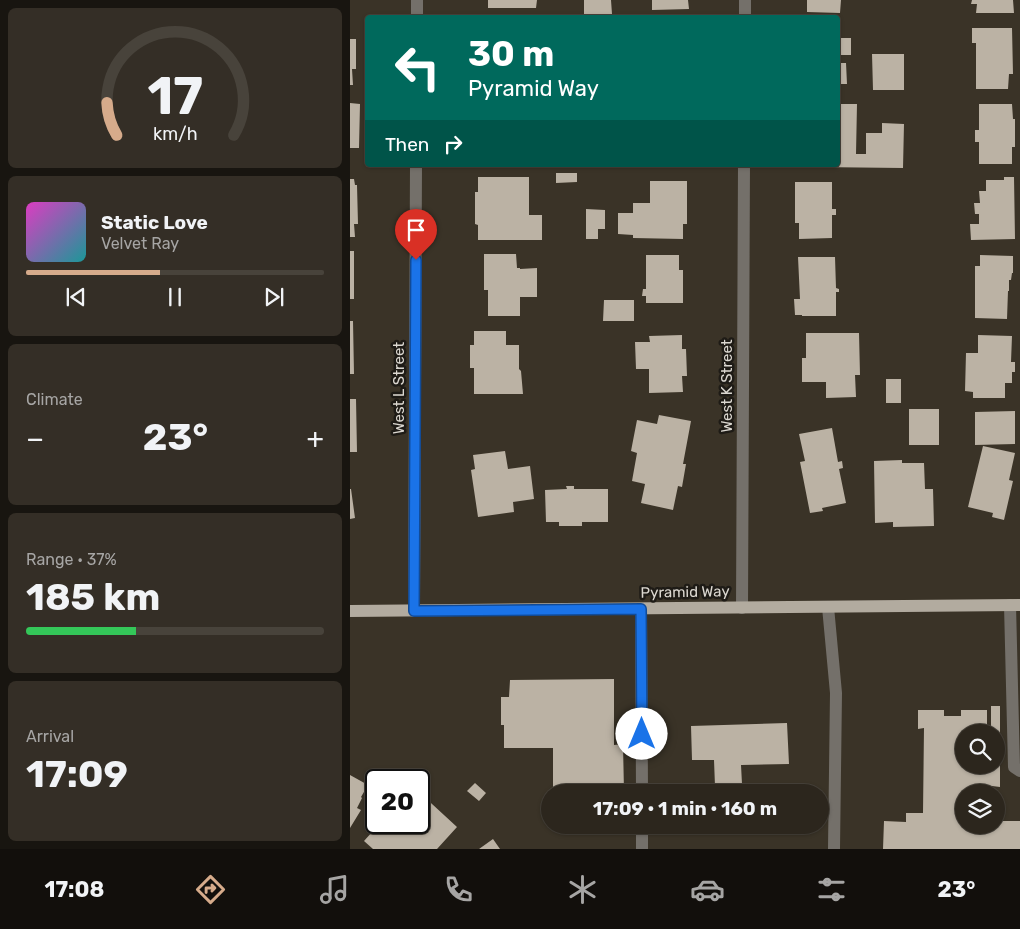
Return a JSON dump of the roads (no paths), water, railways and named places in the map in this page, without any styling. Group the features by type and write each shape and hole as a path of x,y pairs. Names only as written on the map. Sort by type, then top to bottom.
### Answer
{"main road":[{"name":"Pyramid Way","path":"350,612 1015,605"}],"street":[{"path":"417,0 417,15"},
{"path":"745,0 745,15"},
{"name":"West L Street","path":"414,611 416,167"},
{"name":"West K Street","path":"742,608 744,167"},
{"path":"1015,605 1014,767 1020,771"},
{"path":"828,607 836,693 834,849"},
{"path":"641,609 642,784"},
{"path":"642,834 642,849"}]}
